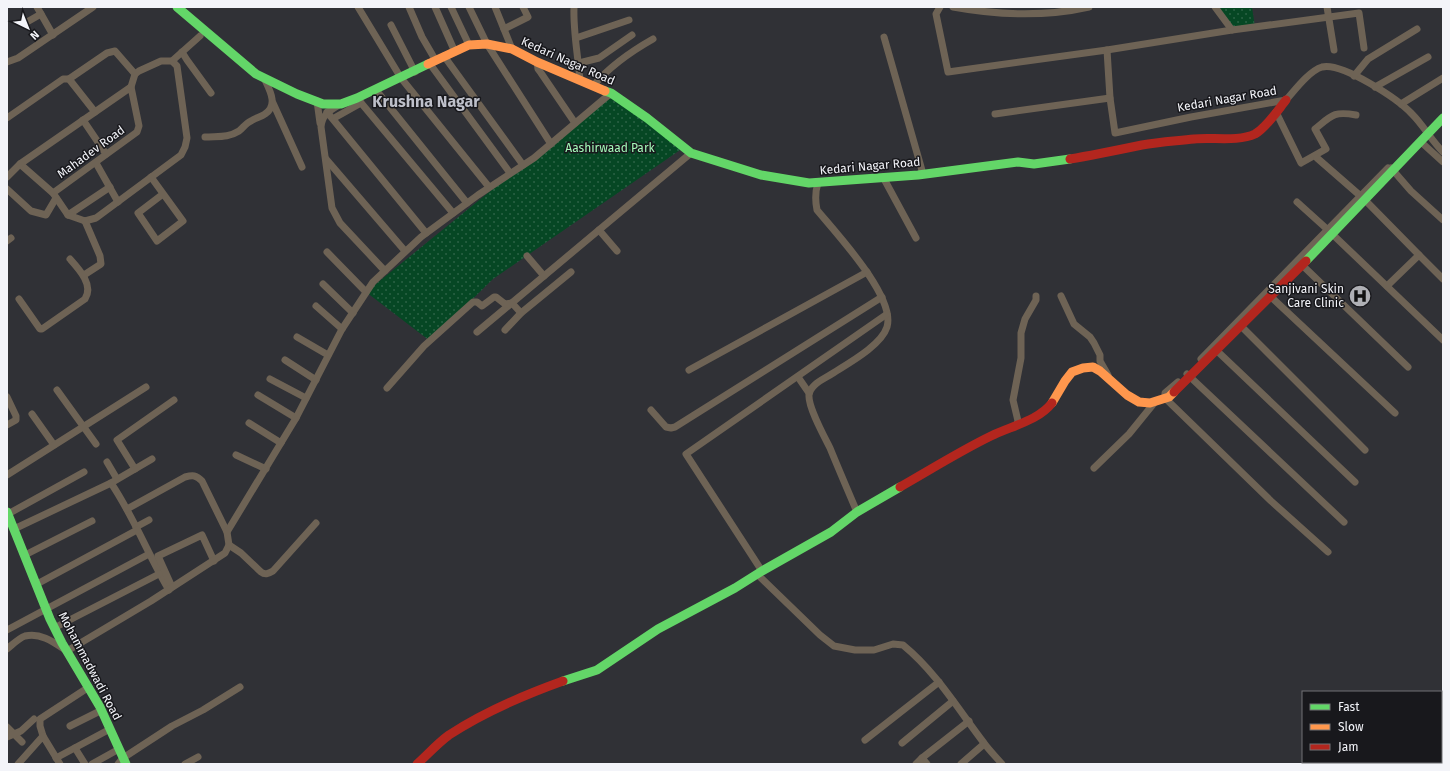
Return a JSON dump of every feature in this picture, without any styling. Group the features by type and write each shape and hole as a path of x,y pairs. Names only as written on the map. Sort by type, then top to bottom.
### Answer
{"street":[{"path":"7,62 18,58 93,7"},
{"name":"Kedari Nagar Road","path":"177,7 256,74 297,94 324,104 341,104 359,100 376,90 416,72 469,45 487,44 512,49 537,62 611,93 647,118 691,154 761,175 809,183 923,174 1018,162 1034,164 1106,154 1143,145 1197,139 1225,139 1247,136 1260,130 1299,84 1320,68 1330,66 1376,87 1401,104 1413,115 1433,142 1443,152"},
{"path":"358,7 401,78 489,187"},
{"path":"409,7 422,37 510,173"},
{"path":"434,7 455,52"},
{"path":"450,7 469,45"},
{"path":"469,7 487,44 551,144"},
{"path":"495,7 512,49"},
{"path":"504,29 528,18 523,7"},
{"path":"574,7 574,30 580,80"},
{"path":"940,7 936,14 948,72 1107,50 1232,30 1359,13 1364,48"},
{"path":"953,7 1010,14 1038,13 1089,7"},
{"path":"1215,7 1232,30"},
{"path":"1327,7 1334,50"},
{"path":"27,22 39,10 53,35"},
{"path":"576,38 629,20"},
{"path":"391,25 416,72"},
{"path":"1354,76 1368,59 1417,29"},
{"path":"579,63 599,58 632,35"},
{"path":"7,177 20,164 131,87 135,74 162,61 172,61 200,36"},
{"path":"884,37 923,174"},
{"path":"593,86 603,74 620,59 653,39"},
{"path":"995,114 1110,98 1107,50"},
{"path":"7,118 63,80 69,79 107,53 115,51 135,74"},
{"path":"182,52 186,60 211,93"},
{"path":"1376,87 1428,57"},
{"path":"437,60 523,165"},
{"path":"20,164 55,196 68,214 85,221 96,218 181,156 186,147 187,138 176,66 172,61"},
{"path":"537,62 538,69 575,123"},
{"path":"264,78 271,93 273,103 302,167"},
{"path":"1401,104 1443,78"},
{"path":"69,79 95,112"},
{"name":"Mahadev Road","path":"7,189 31,210 46,215 55,196 106,154 138,132 137,116 131,87"},
{"path":"376,90 467,203"},
{"path":"227,532 282,443 342,329 373,282 426,233 452,213 523,165 551,144 611,93"},
{"name":"Kedari Nagar Road","path":"1110,98 1115,133 1286,100"},
{"path":"336,117 359,100 452,213"},
{"path":"317,101 332,208 340,223 385,271"},
{"path":"205,136 225,137 231,135 250,121 271,110 273,103"},
{"path":"321,127 322,119 327,112 341,104"},
{"path":"327,112 426,233"},
{"path":"1276,112 1301,163 1326,149 1315,129 1333,115 1344,113 1356,115"},
{"path":"417,764 448,736 463,727 508,703 533,692 570,678 597,670 658,629 735,588 760,572 831,532 858,512 991,436 1016,426 1046,411 1051,406 1065,381 1072,372 1083,368 1093,367 1100,371 1127,395 1139,402 1150,403 1169,397 1214,348 1300,263 1391,168 1443,118"},
{"path":"83,120 106,154"},
{"path":"1391,168 1421,142 1427,133"},
{"path":"1421,142 1443,162"},
{"path":"477,332 691,154"},
{"path":"326,158 405,252"},
{"path":"1317,158 1363,198 1443,279"},
{"path":"96,163 118,202"},
{"path":"1391,168 1411,191 1443,220"},
{"path":"152,177 183,222 157,241 138,213 163,194"},
{"path":"882,177 916,238"},
{"path":"809,393 815,385 865,353 880,338 887,327 888,314 882,297 867,272 817,210 815,200 818,182"},
{"path":"68,214 110,187"},
{"path":"1297,202 1330,231 1443,340"},
{"path":"85,221 100,256 101,264 85,274"},
{"path":"600,230 617,251"},
{"path":"327,252 366,292"},
{"path":"1386,286 1419,255"},
{"path":"527,256 544,276"},
{"path":"19,299 40,329 42,329 84,299 88,293 85,274 70,259"},
{"path":"1300,263 1408,367"},
{"path":"505,330 521,313 571,272"},
{"path":"689,370 867,272"},
{"path":"323,284 352,313"},
{"path":"1268,294 1395,413"},
{"path":"1016,426 1018,420 1014,400 1021,358 1021,333 1025,319 1036,300 1036,296"},
{"path":"1061,296 1074,324 1090,337 1094,343 1100,355 1100,361 1110,380"},
{"path":"387,388 424,346 473,302 477,302 482,306 496,297 505,304 512,303"},
{"path":"651,410 666,427 675,427 882,297"},
{"path":"512,303 521,313"},
{"path":"316,306 342,329"},
{"path":"888,314 686,454 760,572 815,630 834,646 855,650 874,650 893,644 903,645 917,656 939,682 969,721 984,744 1002,764"},
{"path":"1239,324 1366,450"},
{"path":"297,337 328,355"},
{"path":"1214,348 1355,482"},
{"path":"285,360 316,380"},
{"path":"1188,375 1344,522"},
{"path":"798,376 809,393 809,400 816,418 858,512"},
{"path":"270,379 306,398"},
{"path":"7,474 146,387"},
{"path":"57,390 96,444"},
{"path":"258,395 296,418"},
{"path":"7,397 16,416 16,420 7,425"},
{"path":"1165,398 1271,501 1328,552"},
{"path":"135,469 117,440 174,400"},
{"path":"1094,468 1129,434 1155,402"},
{"path":"32,414 54,445"},
{"path":"249,424 282,443"},
{"path":"236,455 266,469"},
{"path":"14,529 114,481 152,459"},
{"path":"107,462 114,481 159,574 171,589"},
{"path":"7,513 84,472"},
{"path":"7,649 25,636 36,635 45,637 67,650 171,589 225,554 229,545 227,532 202,481 197,476 185,476 128,509"},
{"name":"Mohammadwadi Road","path":"7,513 54,628 102,710 123,762"},
{"path":"37,584 149,520"},
{"path":"25,555 92,521"},
{"path":"229,545 242,554 260,572 268,574 273,571 316,523"},
{"path":"171,589 158,556 202,535 214,560"},
{"path":"7,630 149,554"},
{"path":"54,628 159,574"},
{"path":"865,740 939,682"},
{"path":"89,687 40,719 40,726 43,736 58,761 76,748 110,729"},
{"path":"123,762 172,726 203,710 240,687"},
{"path":"902,743 953,701"},
{"path":"70,726 102,710"},
{"path":"10,735 21,731 34,719"},
{"path":"916,764 925,761 969,721"},
{"path":"7,727 10,735 22,742"},
{"path":"18,764 43,736"},
{"path":"961,764 984,744"},
{"path":"76,748 85,764"},
{"path":"92,764 119,749"},
{"path":"185,764 198,757"}],"green space":[{"path":"1216,7 1252,7 1255,27 1232,30"},
{"name":"Aashirwaad Park","path":"611,93 683,148 493,279 430,341 366,292"}],"traffic: fast":[{"path":"177,7 256,74 297,94 323,104 341,104 357,98 428,64"},
{"path":"605,91 611,93 647,118 691,153 761,175 809,183 918,175 1018,162 1034,164 1070,159"},
{"path":"1306,261 1443,118"},
{"path":"563,681 597,670 658,629 735,588 831,532 857,512 900,487"},
{"path":"7,512 50,619 62,643 100,707 126,764"}],"traffic: slow":[{"path":"428,64 469,45 487,44 512,49 537,62 605,91"},
{"path":"1052,403 1072,372 1083,368 1093,367 1100,371 1127,395 1139,402 1150,403 1169,397 1174,392"}],"traffic: jam":[{"path":"1070,159 1155,143 1194,139 1241,138 1255,134 1263,128 1286,100"},
{"path":"1174,392 1306,261"},
{"path":"900,487 979,442 999,432 1032,419 1052,403"},
{"path":"417,764 449,735 490,711 563,681"}],"place":[{"name":"Sanjivani Skin Care Clinic","path":"1360,296"}],"district":[{"name":"Krushna Nagar","path":"426,101"}]}
